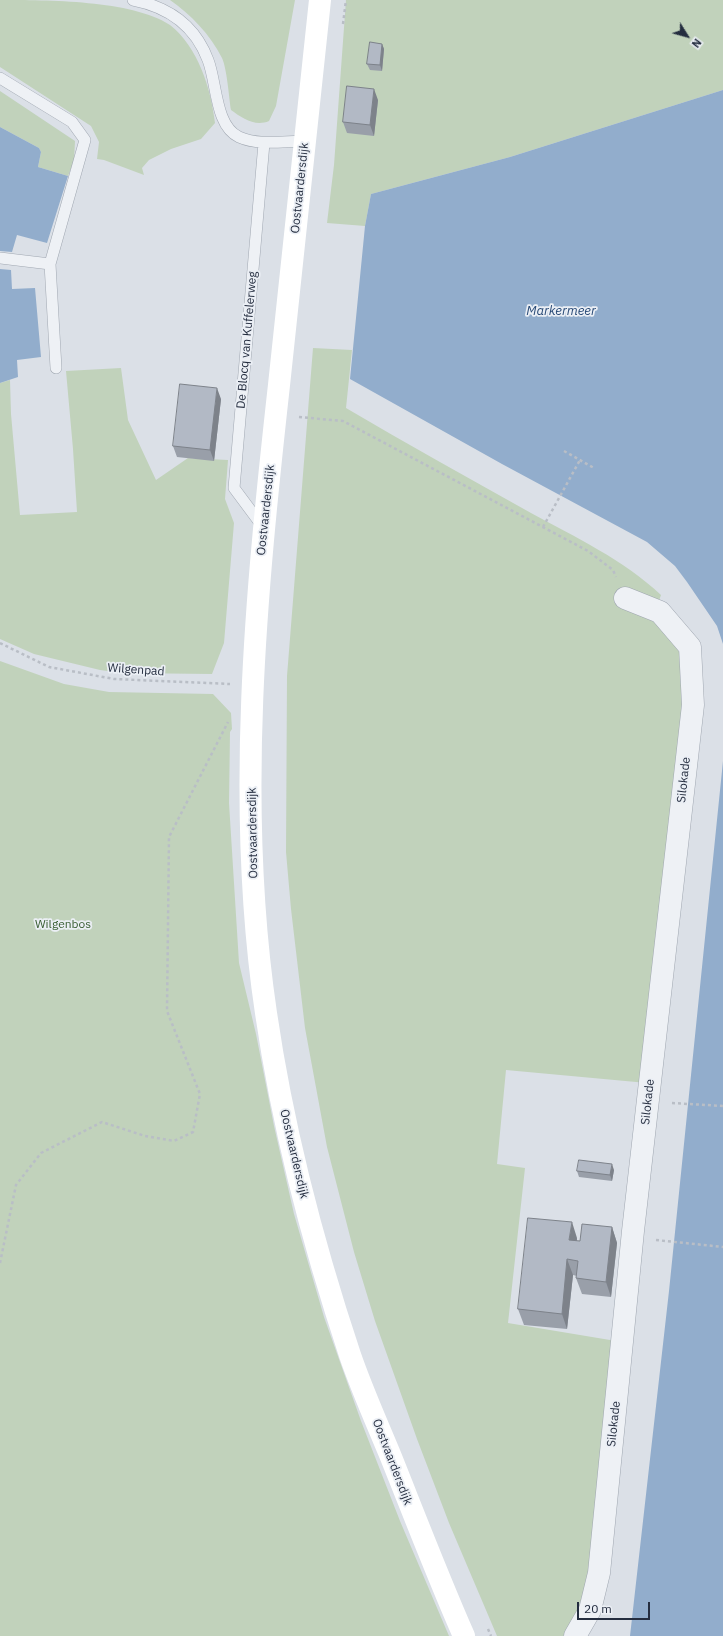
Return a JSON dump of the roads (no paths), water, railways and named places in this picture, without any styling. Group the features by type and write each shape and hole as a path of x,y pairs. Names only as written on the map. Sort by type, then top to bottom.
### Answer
{"main road":[{"name":"Oostvaardersdijk","path":"320,0 306,141 263,527 252,685 251,838 256,925 266,1014 286,1126 313,1236 352,1359 423,1540 464,1636"}],"street":[{"name":"Silokade","path":"575,1636 590,1610 599,1573 633,1231 693,705 690,647 660,612 625,598"}],"lane":[{"path":"133,0 159,6 180,20 197,40 208,60 224,124 239,137 264,143 306,141"},
{"path":"0,78 72,122 85,140 50,264 56,368"},
{"name":"De Blocq van Kuffelerweg","path":"263,527 234,488 264,143"},
{"path":"0,258 50,264"}],"water":[{"name":"Markermeer","path":"723,90 723,644 717,626 687,582 675,566 647,542 502,464 350,379 365,226 371,194 510,157"},
{"path":"0,127 39,148 41,152 38,167 68,176 47,243 17,235 12,252 0,251"},
{"path":"0,269 11,270 12,289 35,288 41,357 17,360 18,377 0,383"},
{"path":"723,761 723,1636 630,1636 669,1291"}],"park label":[{"name":"Wilgenbos","path":"63,925"}]}
